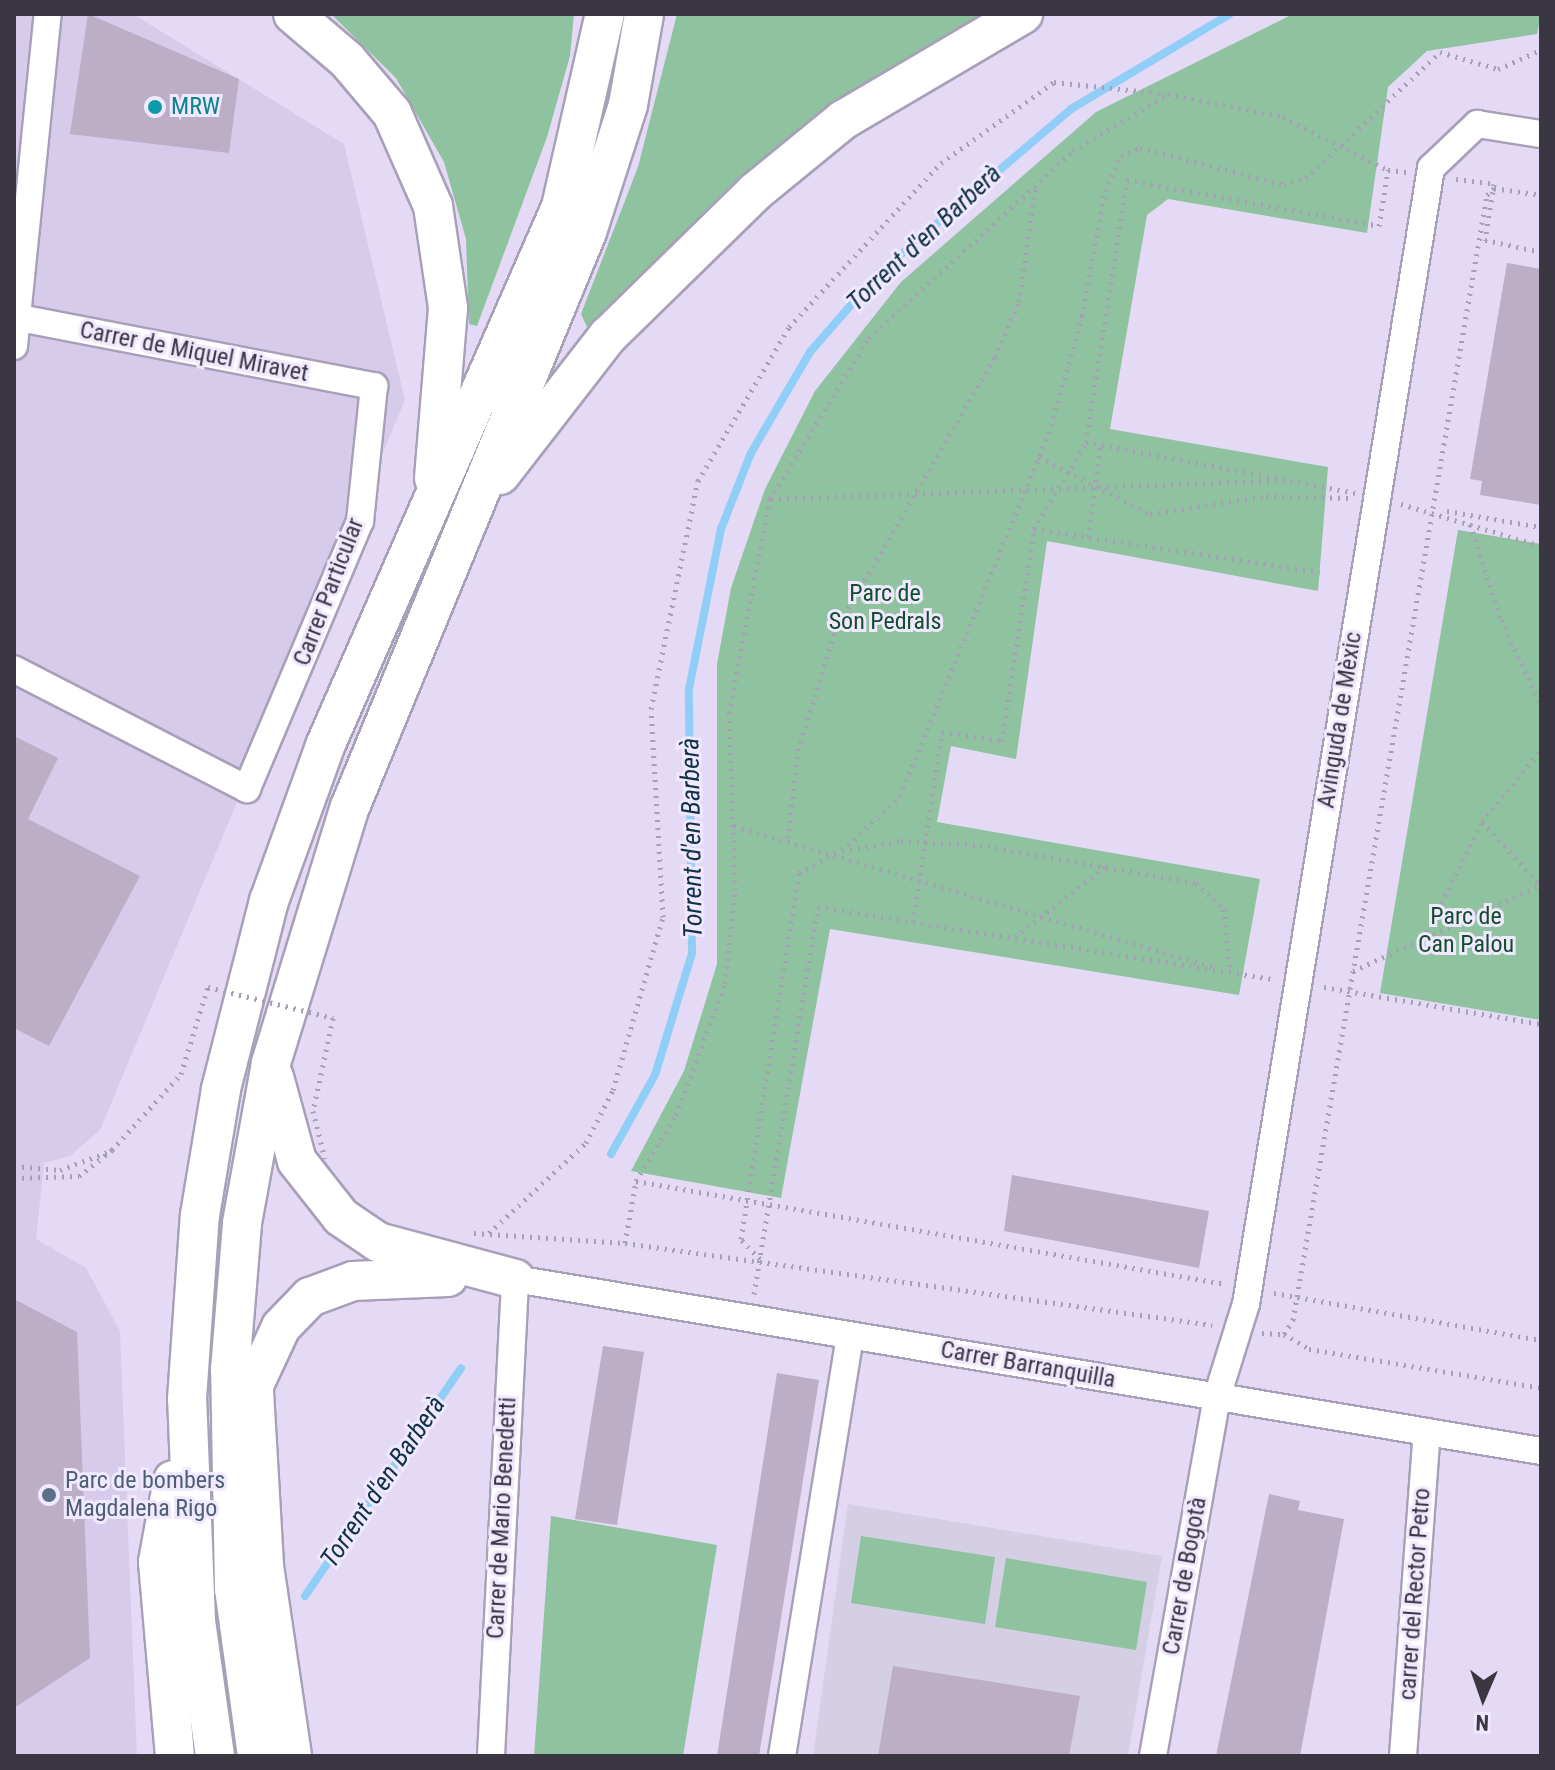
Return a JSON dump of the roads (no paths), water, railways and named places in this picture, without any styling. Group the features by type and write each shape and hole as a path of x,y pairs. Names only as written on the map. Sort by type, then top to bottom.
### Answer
{"highway":[{"path":"293,14 347,60 392,113 433,206 448,335 428,520"},
{"path":"468,515 608,336 755,192 843,120 1023,14"},
{"path":"175,1756 158,1562 187,1399 200,1215 248,971 325,746 428,520 561,207 604,26"},
{"path":"257,1756 230,1516 230,1370 242,1223 271,1063 329,866 468,515 587,232 642,30"},
{"path":"271,1063 297,1161 341,1217 378,1242 515,1279"},
{"path":"242,1223 264,1566 292,1756"},
{"path":"254,1385 293,1312 330,1287 405,1276 515,1279"},
{"path":"187,1399 196,1620 215,1756"}],"street":[{"path":"14,346 48,14"},
{"name":"Avinguda de Mèxic","path":"1217,1397 1248,1289 1430,175 1477,124 1541,134"},
{"name":"Carrer de Miquel Miravet","path":"15,318 374,386"},
{"name":"Carrer Particular","path":"14,669 247,789 360,521 374,386"},
{"name":"Carrer Barranquilla","path":"515,1279 1541,1451"},
{"name":"Carrer de Mario Benedetti","path":"491,1756 515,1279"},
{"path":"782,1756 850,1335"},
{"name":"Carrer de Bogotà","path":"1153,1756 1217,1397"},
{"name":"carrer del Rector Petro","path":"1403,1756 1427,1432"}],"waterway":[{"name":"Torrent d'en Barberà","path":"611,1154 655,1075 692,953 689,689 721,529 751,453 810,352 879,273 1071,109 1230,14"},
{"name":"Torrent d'en Barberà","path":"305,1596 461,1368"}],"place":[{"name":"MRW","path":"155,107"},
{"name":"Parc de bombers Magdalena Rigo","path":"49,1495"}],"park label":[{"name":"Parc de Son Pedrals","path":"885,608"},
{"name":"Parc de Can Palou","path":"1466,931"}]}
